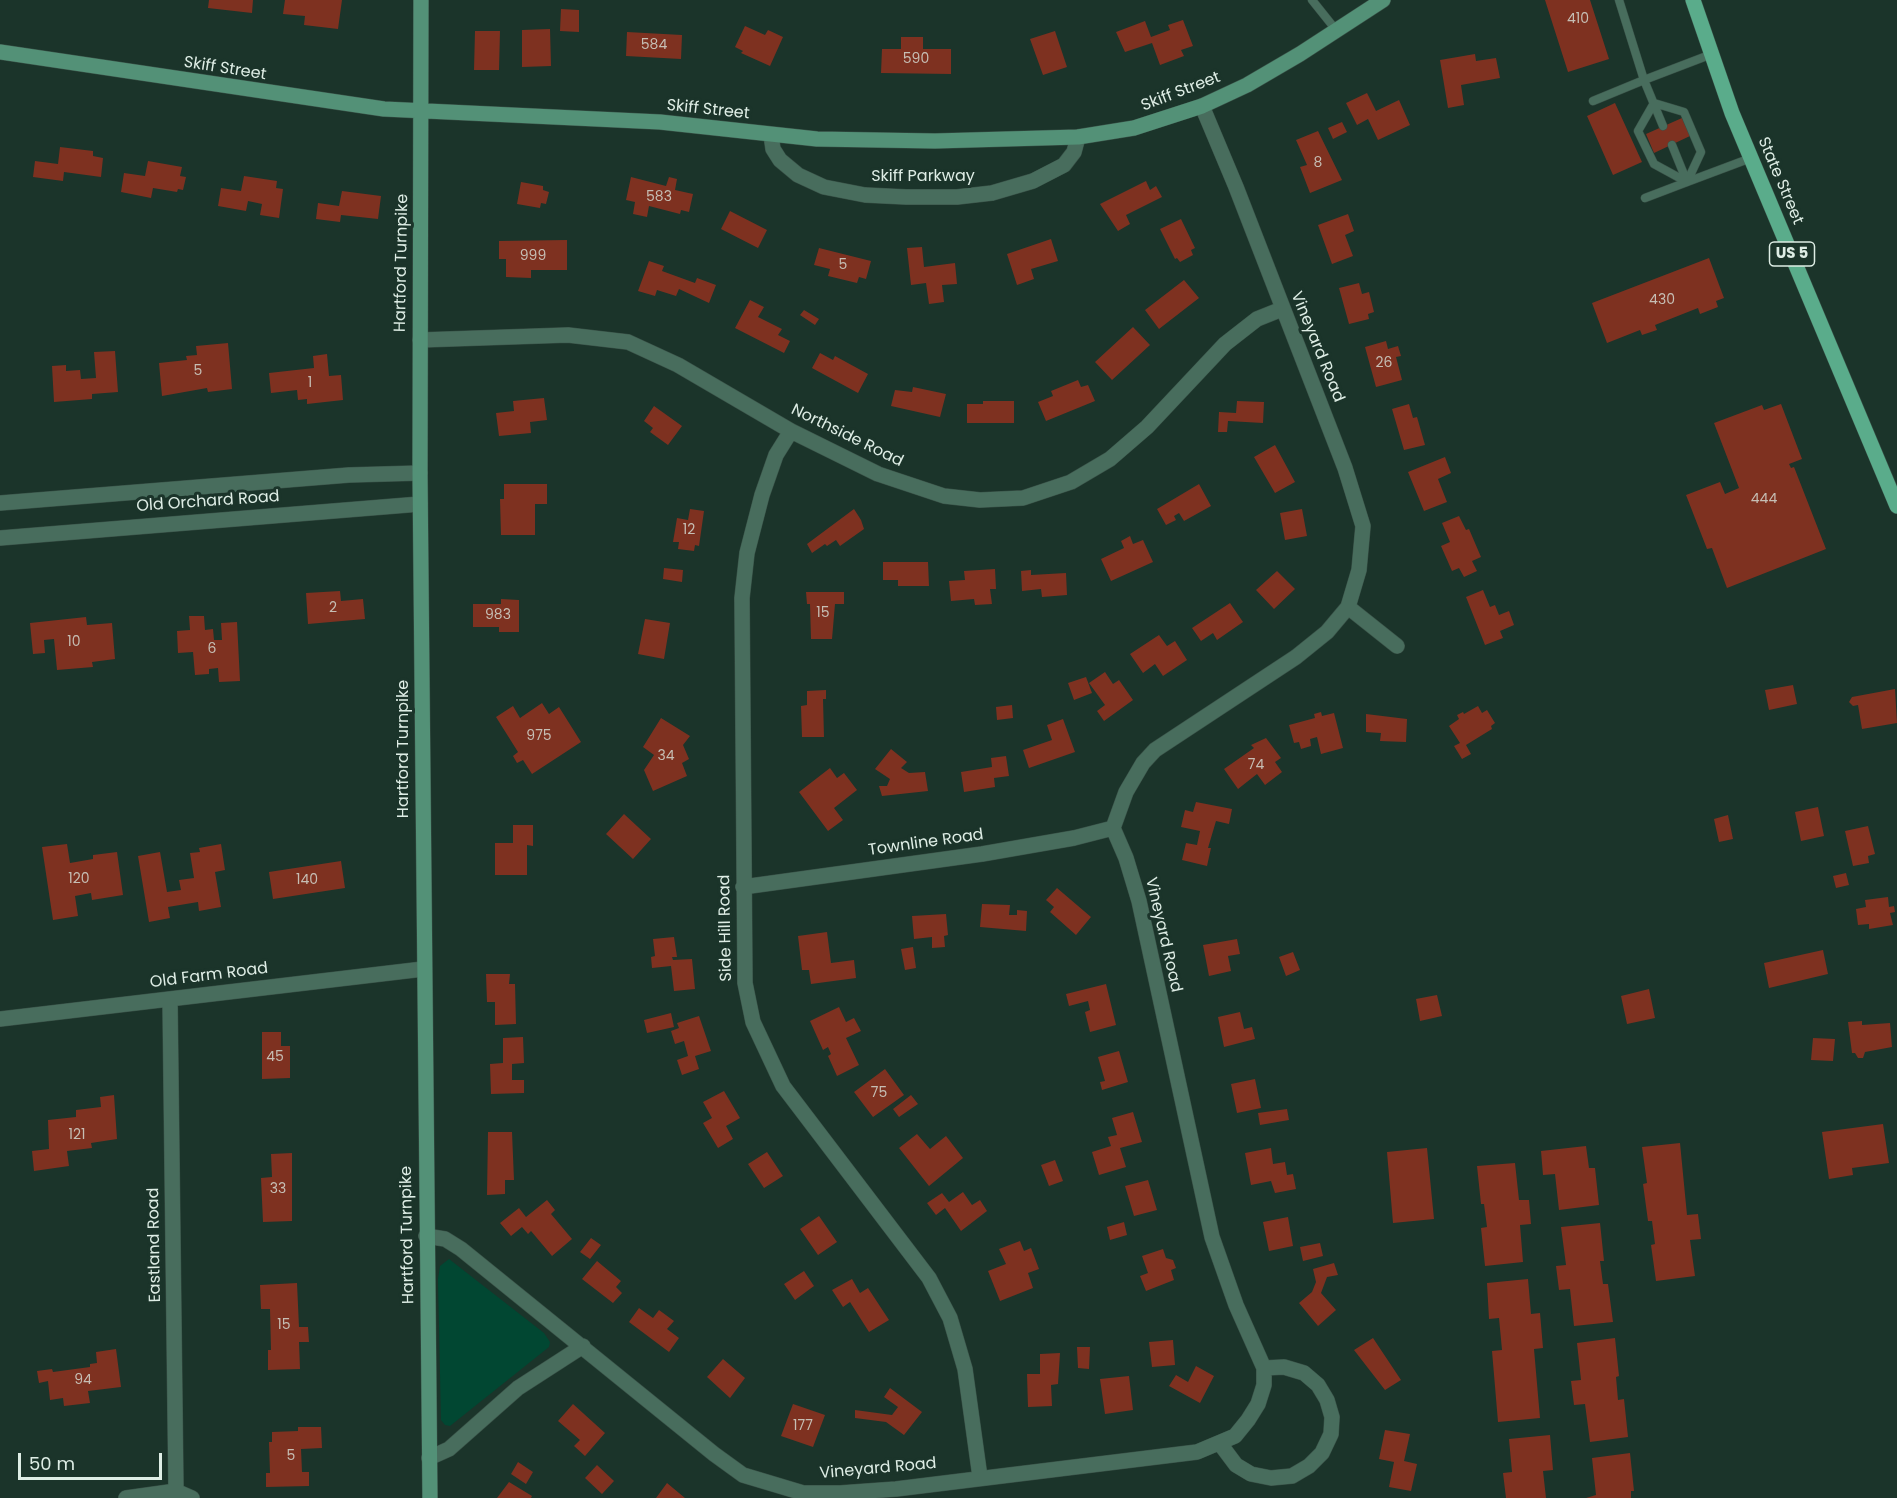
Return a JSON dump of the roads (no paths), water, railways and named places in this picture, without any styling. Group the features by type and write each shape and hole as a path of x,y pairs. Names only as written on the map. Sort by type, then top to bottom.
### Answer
{"main road":[{"name":"Hartford Turnpike","path":"422,0 420,504 430,1498"},
{"name":"Skiff Street","path":"0,52 315,100 423,112 571,116 660,122 771,135 923,141 1078,137 1134,128 1202,106 1247,85 1383,0"},
{"name":"State Street","path":"1693,0 1751,158 1897,506"}],"street":[{"name":"Vineyard Road","path":"426,1236 445,1239 461,1249 743,1475 803,1493 840,1493 1197,1452 1221,1444 1235,1436 1258,1404 1264,1385 1264,1368 1236,1305 1212,1237 1139,901 1126,858 1113,828 1126,792 1143,762 1155,750 1296,657 1327,632 1348,607 1357,579 1363,544 1359,507 1236,187 1202,106"},
{"name":"Skiff Parkway","path":"771,135 773,149 780,160 798,175 824,187 865,195 917,197 957,197 992,193 1033,181 1064,165 1074,152 1078,137"},
{"name":"Northside Road","path":"420,340 568,335 628,342 688,370 791,431 878,474 907,486 944,496 980,500 1023,498 1071,482 1110,459 1147,428 1225,344 1257,319 1282,309"},
{"name":"Side Hill Road","path":"791,431 777,454 762,495 747,553 742,598 745,983 753,1022 760,1041 783,1086 929,1278 950,1318 965,1368 980,1477"},
{"name":"Old Orchard Road","path":"0,503 349,475 420,473"},
{"name":"Old Orchard Road","path":"0,538 420,504"},
{"path":"1348,607 1397,646"},
{"name":"Townline Road","path":"743,887 982,854 1074,838 1113,828"},
{"name":"Old Farm Road","path":"0,1019 347,976 423,969"},
{"name":"Eastland Road","path":"170,999 176,1491"},
{"path":"429,1458 449,1449 518,1388 582,1346"},
{"path":"1221,1444 1236,1465 1251,1474 1271,1478 1292,1476 1309,1466 1322,1453 1331,1434 1332,1417 1327,1400 1318,1385 1304,1373 1284,1367 1264,1368"},
{"path":"126,1498 176,1491 192,1498"}],"lane":[{"path":"1312,0 1336,30"},
{"path":"1619,0 1644,80 1664,126"},
{"path":"1593,101 1712,54"},
{"path":"1654,103 1684,112 1701,152 1687,182"},
{"path":"1654,103 1638,131 1654,164 1687,182"},
{"path":"1672,145 1687,182"},
{"path":"1644,198 1751,158"}]}
